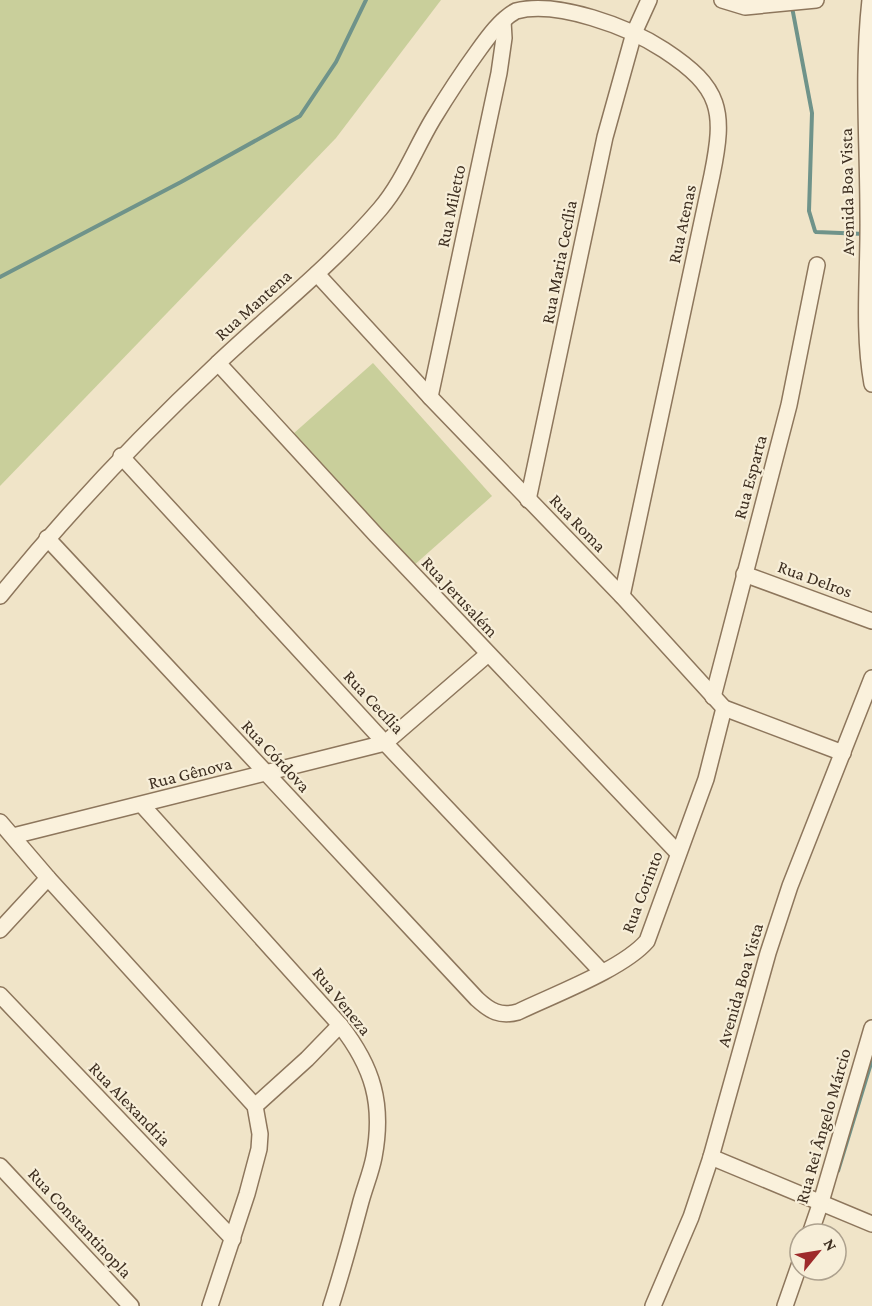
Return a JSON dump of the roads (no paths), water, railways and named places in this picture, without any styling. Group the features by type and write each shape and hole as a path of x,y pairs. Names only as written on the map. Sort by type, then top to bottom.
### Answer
{"street":[{"name":"Rua Maria Cecília","path":"528,500 605,137 634,33 650,0"},
{"path":"722,0 744,4 816,0"},
{"name":"Avenida Boa Vista","path":"870,0 865,59 868,105 867,316 872,384"},
{"name":"Rua Atenas","path":"504,21 512,14 527,7 559,6 592,13 634,33 673,56 699,78 715,103 720,128 712,176 622,596"},
{"name":"Rua Mantena","path":"0,596 47,538 121,456 218,363 317,274 379,210 392,194 433,119 468,65 489,36 504,21"},
{"name":"Rua Miletto","path":"430,397 500,73 504,21"},
{"name":"Rua Esparta","path":"719,702 744,574 789,405 817,265"},
{"name":"Rua Roma","path":"317,274 430,397 622,596 719,702 843,753"},
{"name":"Rua Jerusalém","path":"218,363 488,654 678,853"},
{"name":"Rua Cecília","path":"121,456 385,744 602,972"},
{"name":"Rua Córdova","path":"47,538 477,999"},
{"name":"Rua Delros","path":"744,574 872,621"},
{"name":"Rua Gênova","path":"13,836 385,744 488,654"},
{"name":"Avenida Boa Vista","path":"653,1306 691,1216 711,1156 768,953 790,886 872,678"},
{"name":"Rua Corinto","path":"477,999 497,1014 512,1014 602,972 627,958 647,941 706,778 719,702"},
{"name":"Rua Veneza","path":"142,805 340,1025 369,1072 377,1098 379,1124 374,1158 331,1306"},
{"path":"0,822 255,1106 260,1134 259,1149 247,1194 210,1306"},
{"path":"0,930 48,878"},
{"name":"Rua Alexandria","path":"0,995 232,1239"},
{"path":"255,1106 307,1059 340,1025"},
{"name":"Rua Rei Ângelo Márcio","path":"814,1222 872,1028"},
{"path":"711,1156 872,1224"},
{"name":"Rua Constantinopla","path":"0,1166 131,1306"},
{"path":"785,1306 793,1282"}],"waterway":[{"path":"0,277 181,182 300,116 336,62 366,0"},
{"path":"792,7 812,113 809,211 815,231 865,234"},
{"path":"838,1171 872,1060"}]}
